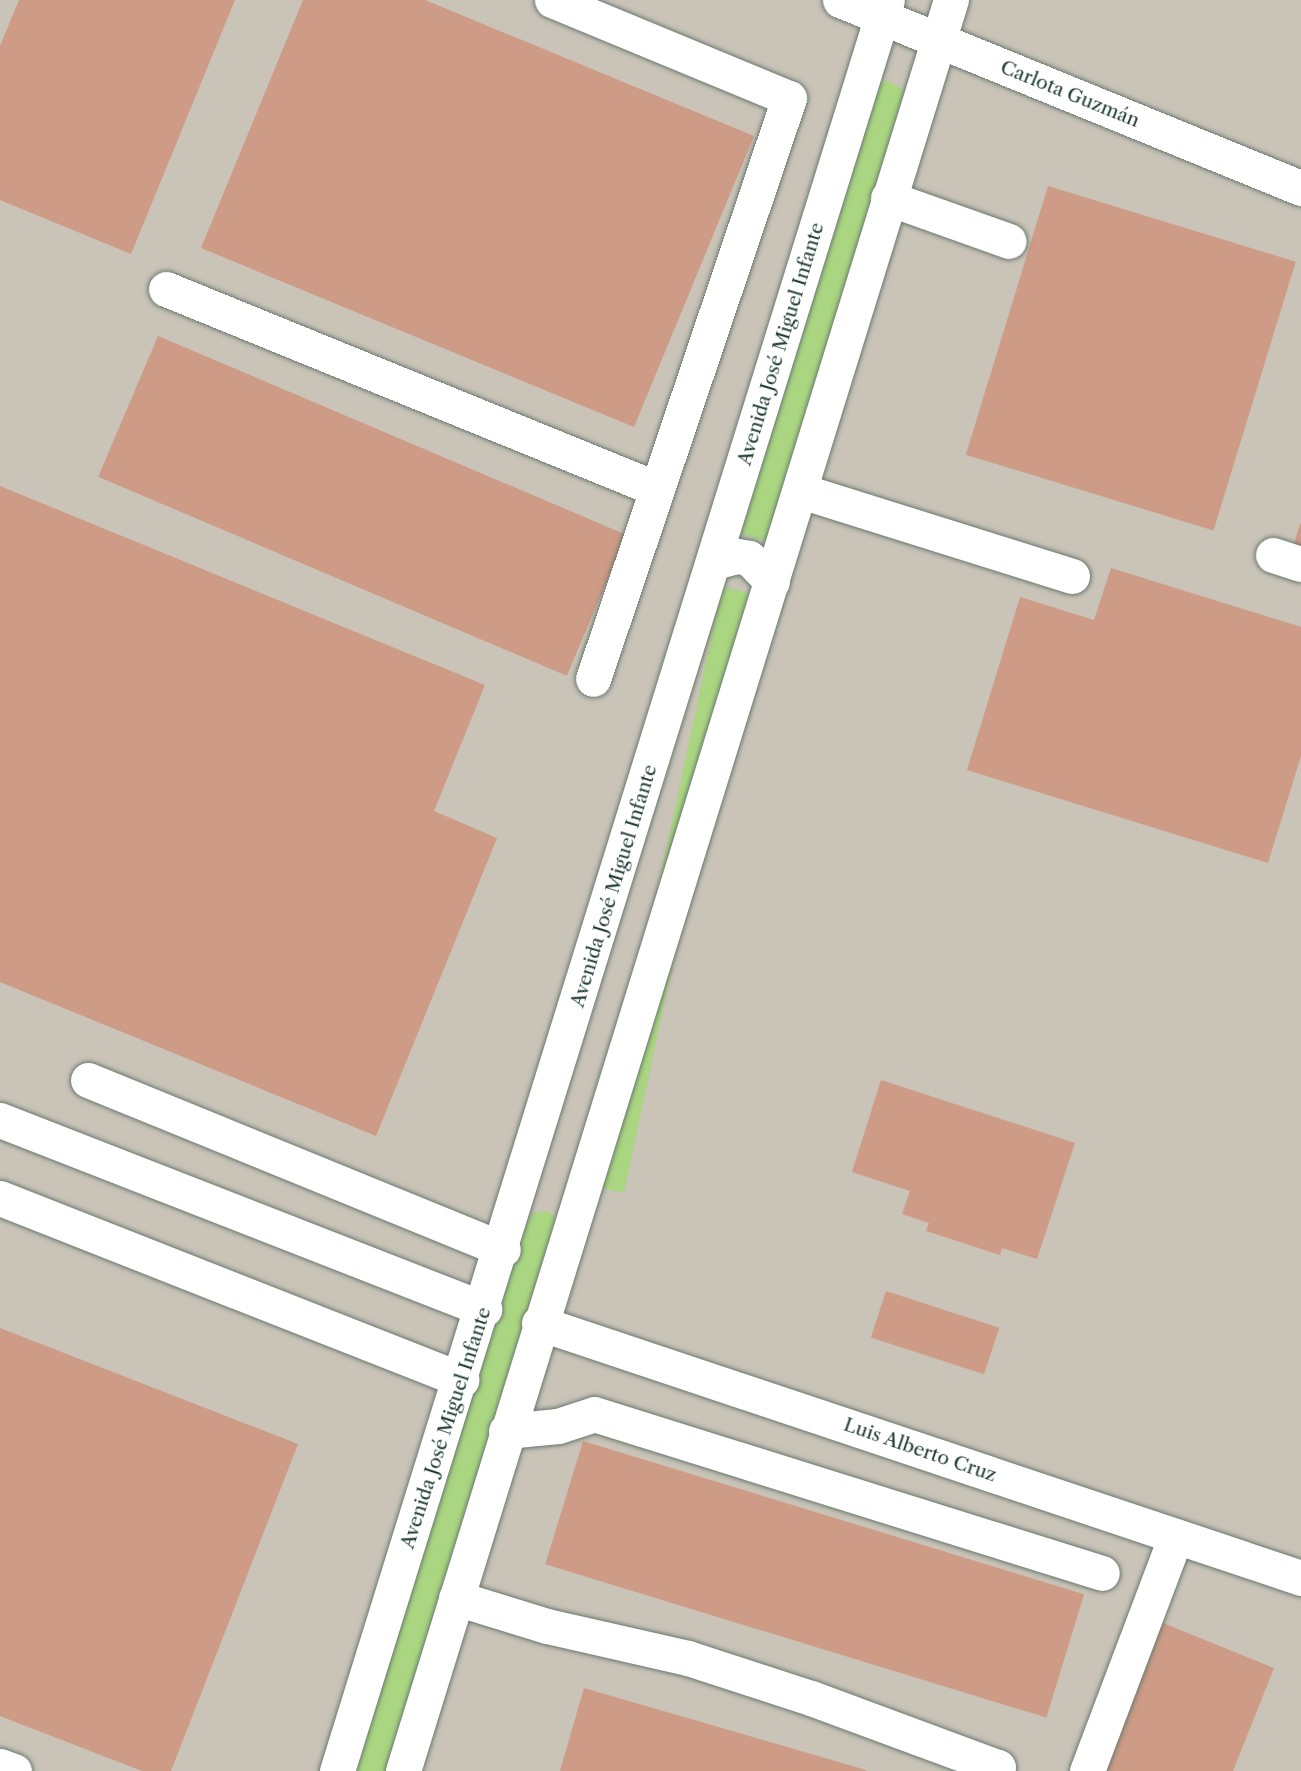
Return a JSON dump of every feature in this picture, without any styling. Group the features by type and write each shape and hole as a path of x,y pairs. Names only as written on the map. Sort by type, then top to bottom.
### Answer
{"street":[{"path":"552,0 789,98 593,679"},
{"name":"Carlota Guzmán","path":"840,0 885,8 938,40 1301,188"},
{"path":"403,1771 539,1323 801,491 888,198 951,0"},
{"name":"Avenida José Miguel Infante","path":"337,1771 503,1249 885,8"},
{"path":"888,198 1009,241"},
{"path":"166,289 657,489"},
{"path":"801,491 1072,576"},
{"path":"714,562 737,556 749,558 772,582"},
{"path":"88,1080 503,1249"},
{"path":"0,1120 484,1309"},
{"path":"0,1198 461,1380"},
{"name":"Luis Alberto Cruz","path":"539,1323 1301,1578"},
{"path":"506,1431 558,1426 594,1414 1102,1573"},
{"path":"1087,1771 1176,1536"},
{"path":"456,1598 774,1686 998,1767 996,1771"},
{"path":"0,1766 14,1771"}],"shaded area":[{"path":"0,0 1301,0 1301,1771 0,1771"}],"green space":[{"path":"885,80 900,87 905,96 766,541 736,532 873,89"},
{"path":"722,587 751,593 624,1193 595,1187"},
{"path":"547,1211 554,1216 555,1226 389,1771 354,1771 523,1225 533,1213"}],"building":[{"path":"19,0 235,0 131,254 0,200 0,46"},
{"path":"303,0 425,0 754,136 634,427 201,248"},
{"path":"1048,186 1296,262 1214,530 966,455"},
{"path":"158,336 627,535 567,676 98,477"},
{"path":"0,486 485,685 434,811 497,838 376,1136 0,982"},
{"path":"1301,524 1301,550 1293,547"},
{"path":"1111,568 1301,627 1301,756 1268,863 967,770 1020,597 1094,620"},
{"path":"881,1080 1075,1143 1037,1259 1002,1248 1000,1255 926,1231 929,1223 902,1214 910,1191 852,1172"},
{"path":"886,1291 999,1328 984,1374 871,1338"},
{"path":"0,1328 298,1444 171,1771 142,1771 0,1716"},
{"path":"583,1441 1084,1594 1046,1718 545,1564"},
{"path":"1163,1623 1274,1668 1233,1771 1105,1771"},
{"path":"584,1688 866,1770 866,1771 560,1771"}]}
